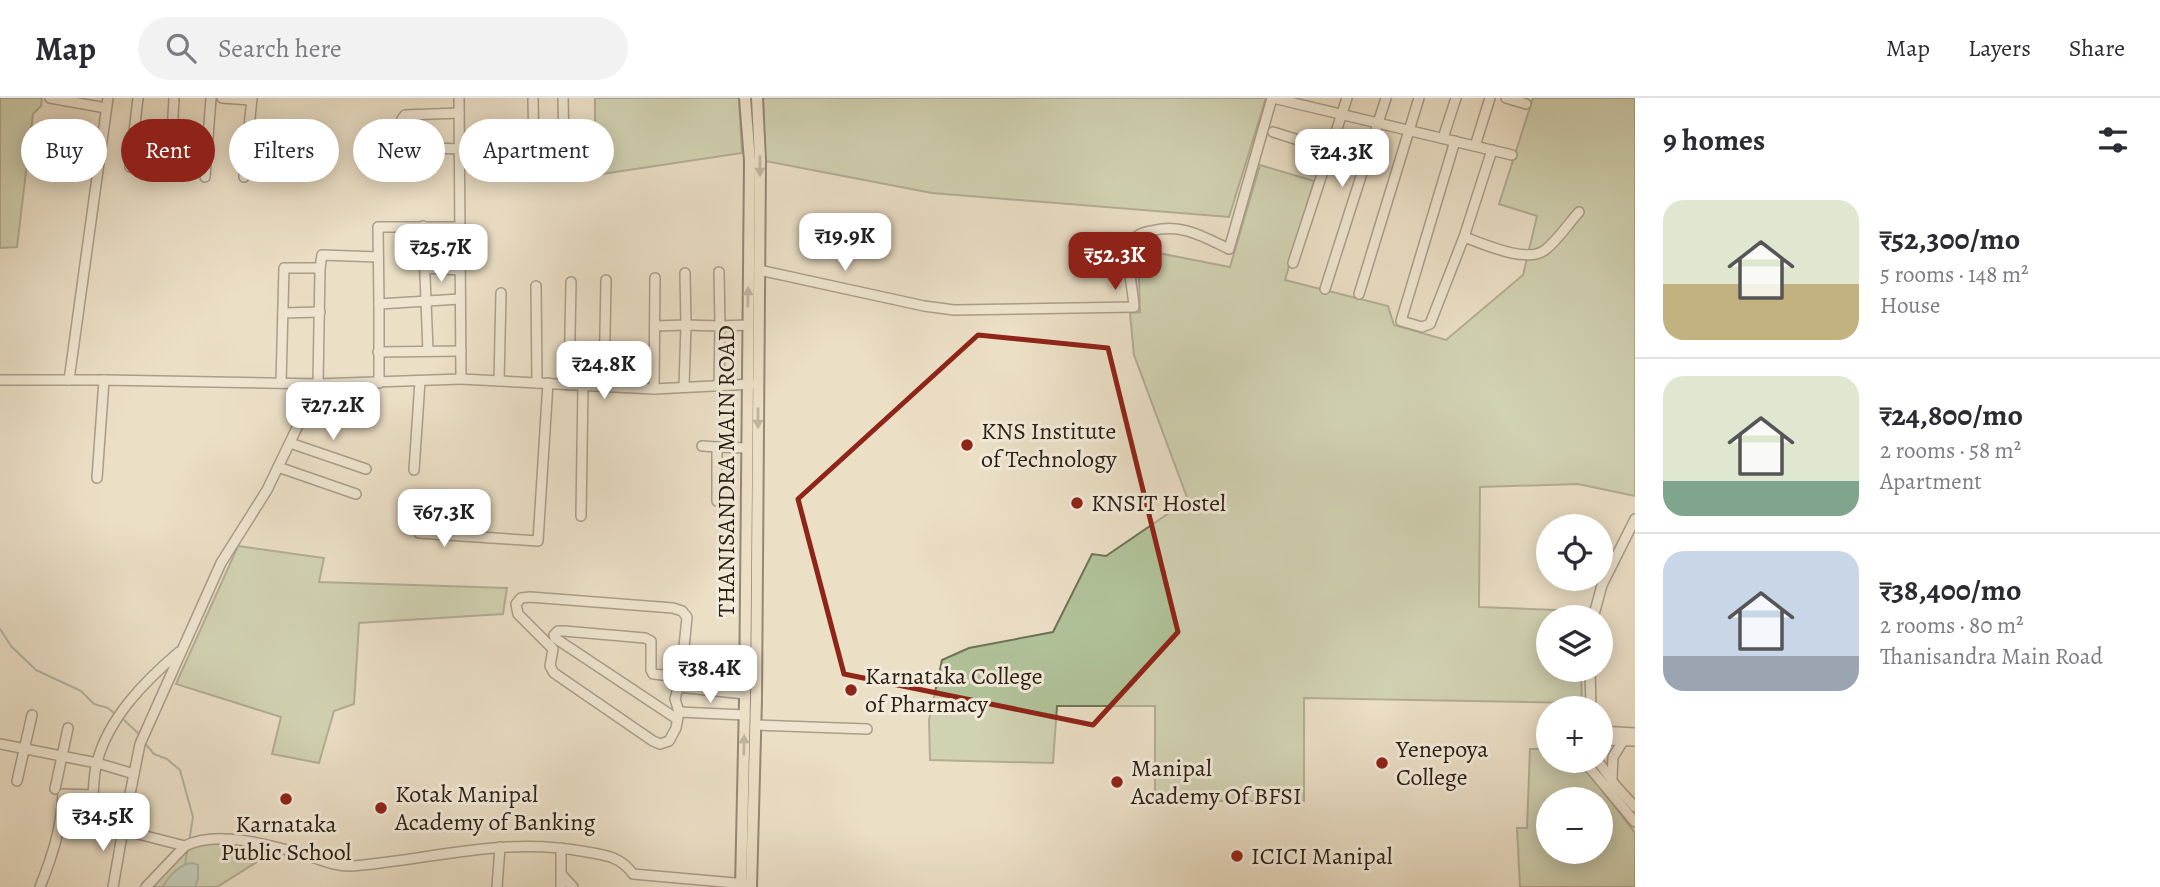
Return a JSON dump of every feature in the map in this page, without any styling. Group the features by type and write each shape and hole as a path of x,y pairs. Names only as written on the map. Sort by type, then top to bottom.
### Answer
{"main road":[{"name":"THANISANDRA MAIN ROAD","path":"745,98 750,161 748,326 753,384 755,725 746,886"},
{"name":"THANISANDRA MAIN ROAD","path":"746,886 747,448 760,270 757,98"}],"street":[{"path":"50,98 107,103 69,380"},
{"path":"136,119 138,98"},
{"path":"173,119 174,98"},
{"path":"209,119 211,98"},
{"path":"222,98 252,99 250,119"},
{"path":"459,98 459,119"},
{"path":"533,98 533,119"},
{"path":"563,98 563,119"},
{"path":"760,270 924,306 954,310 1134,307 1130,248 1134,238 1141,233 1170,227 1184,228 1229,248 1273,98 1512,155"},
{"path":"1293,263 1347,98"},
{"path":"1325,289 1386,98"},
{"path":"1359,294 1419,98"},
{"path":"1443,138 1456,98"},
{"path":"1475,146 1490,98"},
{"path":"1506,98 1526,104"},
{"path":"459,113 405,115 400,137 407,147 459,149"},
{"path":"1273,132 1330,150"},
{"path":"1455,141 1401,320 1422,327 1430,324 1464,237 1492,150"},
{"path":"460,182 461,379"},
{"path":"1464,237 1522,255 1533,255 1545,250 1579,212"},
{"path":"423,226 429,351"},
{"path":"379,383 378,227 460,227"},
{"path":"113,887 142,739 221,563 267,490 318,384 321,256 378,257"},
{"path":"281,383 284,268 320,268"},
{"path":"424,268 460,270"},
{"path":"719,272 719,386"},
{"path":"684,387 685,273"},
{"path":"654,278 654,389"},
{"path":"604,386 606,279"},
{"path":"569,384 570,282"},
{"path":"536,286 537,383"},
{"path":"499,381 501,293"},
{"path":"379,304 460,299"},
{"path":"282,313 320,312"},
{"path":"654,326 748,326"},
{"path":"378,352 461,351"},
{"path":"0,380 318,384 461,379 654,389 753,384"},
{"path":"97,478 104,380"},
{"path":"414,470 420,381"},
{"path":"419,533 538,541 548,383"},
{"path":"581,516 583,385"},
{"path":"308,405 358,418"},
{"path":"290,443 366,469"},
{"path":"702,446 747,448"},
{"path":"717,447 717,501"},
{"path":"278,467 356,494"},
{"path":"1596,605 1602,584 1635,519"},
{"path":"530,597 673,608 682,611 687,617 678,687 675,699 678,716 676,728 669,741 660,744 554,673 550,667 553,649 518,614 516,604 521,598 530,597"},
{"path":"681,677 653,674 651,641 645,638 564,631 558,631 554,635 678,716 745,715"},
{"path":"40,887 61,822 63,794 93,795 97,763 109,729 156,672 182,650"},
{"path":"678,687 745,694"},
{"path":"17,780 33,715"},
{"path":"755,725 867,729"},
{"path":"55,789 68,728"},
{"path":"1613,732 1635,733"},
{"path":"1613,741 1635,741"},
{"path":"1613,783 1611,762 1623,741"},
{"path":"0,744 97,763 134,774"},
{"path":"1594,773 1635,822"},
{"path":"1606,773 1635,807"},
{"path":"124,824 134,832 189,844 231,839 269,845 345,866 526,844 616,858 633,874 746,886"},
{"path":"146,887 189,844"},
{"path":"497,887 500,847"},
{"path":"561,848 561,887"},
{"path":"561,874 573,887"}],"highlighted area":[{"path":"978,335 1108,348 1178,632 1093,725 844,674 798,499"}],"green space":[{"path":"0,98 42,98 41,106 33,114 32,119 21,119 21,182 25,182 17,247 0,248"},
{"path":"595,98 739,98 742,153 614,172 614,119 595,119"},
{"path":"763,98 1266,98 1229,217 932,193 765,161"},
{"path":"1533,98 1635,98 1635,496 1578,484 1480,487 1479,607 1536,609 1536,682 1581,682 1582,696 1536,696 1536,702 1304,698 1304,801 1155,801 1155,706 1057,706 1053,763 930,760 929,720 942,660 969,648 1053,632 1092,554 1106,556 1188,500 1134,355 1130,313 1140,312 1138,249 1230,267 1260,165 1314,181 1285,280 1388,306 1394,325 1446,340 1523,275 1537,216 1499,204"},
{"path":"238,546 324,558 319,582 507,588 503,614 359,623 354,704 334,711 319,763 272,754 281,717 176,684"},
{"path":"1530,749 1536,749 1536,773 1589,773 1600,787 1536,787 1536,864 1613,864 1613,804 1635,833 1635,887 1520,887 1517,828 1527,828"},
{"path":"201,844 233,844 271,853 217,887 150,887 183,852"}],"water":[{"path":"192,863 198,865 195,887 162,887 179,868"}],"waterway":[{"path":"0,629 11,646 36,670 81,691 94,704 108,708 115,714"},
{"path":"123,719 139,734"},
{"path":"144,742 154,754 167,759 180,770 193,817 189,842"},
{"path":"185,864 188,847"}],"place":[{"name":"KNS Institute of Technology","path":"967,445"},
{"name":"KNSIT Hostel","path":"1077,503"},
{"name":"Karnataka College of Pharmacy","path":"851,690"},
{"name":"Yenepoya College","path":"1382,763"},
{"name":"Manipal Academy Of BFSI","path":"1117,782"},
{"name":"Karnataka Public School","path":"286,799"},
{"name":"Kotak Manipal Academy of Banking","path":"381,808"},
{"name":"ICICI Manipal","path":"1237,856"}]}
